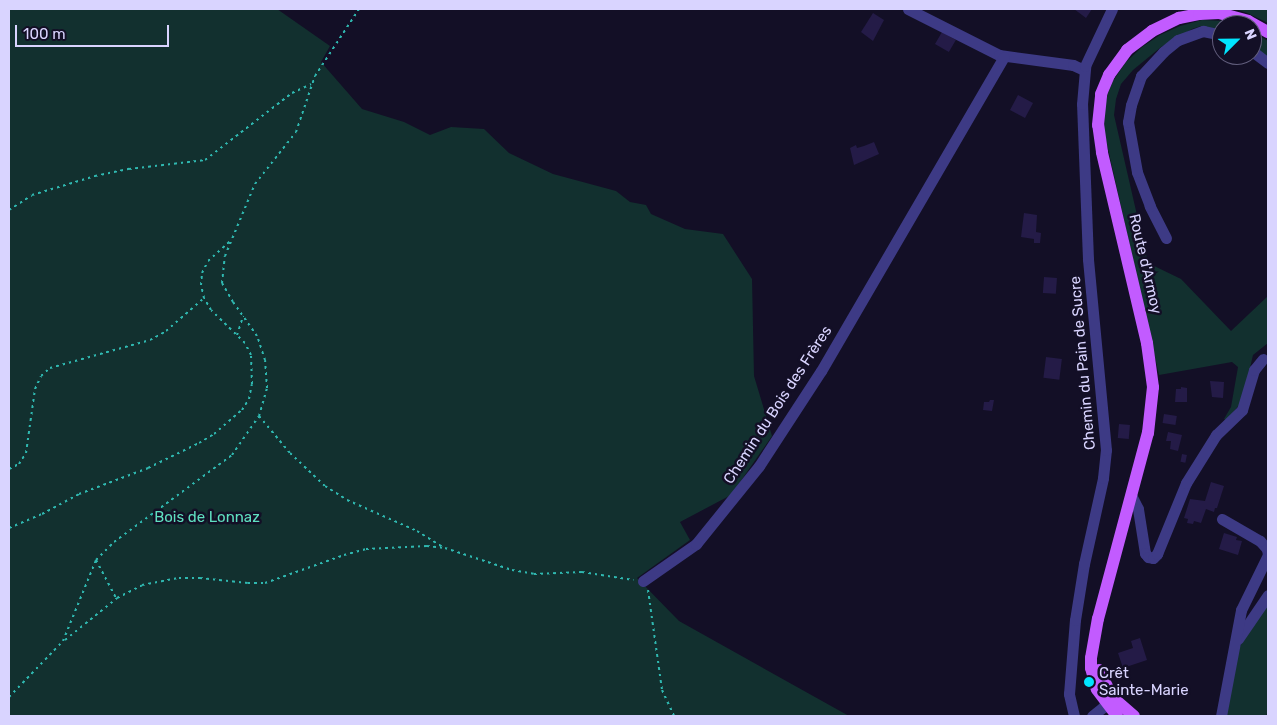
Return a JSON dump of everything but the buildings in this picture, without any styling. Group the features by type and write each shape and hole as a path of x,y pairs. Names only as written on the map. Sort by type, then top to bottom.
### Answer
{"main road":[{"name":"Route d'Armoy","path":"1134,716 1114,710 1097,689 1091,668 1104,596 1132,497 1151,417 1152,375 1143,323 1102,152 1098,125 1102,94 1112,70 1127,50 1152,31 1174,20 1199,14 1219,13 1248,21 1268,32"}],"street":[{"path":"908,9 1004,57 1073,65 1084,70"},
{"name":"Chemin du Pain de Sucre","path":"1074,716 1069,694 1075,620 1084,564 1103,478 1106,450 1088,259 1082,130 1084,70 1112,9"},
{"path":"1166,238 1150,206 1137,172 1128,122 1131,105 1135,88 1149,66 1178,40 1203,31 1212,33"},
{"name":"Chemin du Bois des Frères","path":"643,581 696,544 759,466 820,371 1004,57"},
{"path":"1132,497 1138,509 1146,556 1153,558 1157,554 1186,484 1216,435 1242,410 1254,370 1263,359"},
{"path":"1221,716 1241,610 1268,555 1268,549 1260,541 1222,520"},
{"path":"1235,644 1268,595"},
{"path":"1092,716 1114,710"}],"path":[{"path":"63,641 96,560 114,542 232,455 259,416 267,388 265,360 257,336 222,283 225,256 254,184 296,132 311,84 359,9"},
{"path":"9,210 32,195 96,176 129,169 205,160 292,93 311,84"},
{"path":"9,528 42,514 79,494 148,468 198,443 232,420 249,398 252,384 251,355 245,343 210,310 204,298 201,285 202,273 208,261 232,239"},
{"path":"9,469 19,464 26,453 35,389 41,376 50,368 150,340 166,331 204,298"},
{"path":"237,335 243,315"},
{"path":"259,416 290,453 325,486 362,508 417,531 445,548 488,563 534,574 582,572 643,581 651,600 662,690 674,716"},
{"path":"9,697 63,641 117,598 142,585 180,578 265,583 366,549 428,546 445,548"},
{"path":"96,560 117,598"}],"green space":[{"name":"Bois de Lonnaz","path":"9,9 277,9 330,46 321,62 362,109 404,122 430,135 451,127 484,129 509,153 553,174 616,191 630,202 646,205 651,214 685,229 723,234 752,279 754,376 772,436 731,495 680,522 690,540 637,578 679,621 849,716 9,716"},
{"path":"1235,9 1268,9 1268,23 1262,20 1262,15"},
{"path":"1202,20 1212,20 1212,29 1201,26 1192,29 1161,47 1133,70 1121,84 1116,99 1114,115 1148,263 1181,279 1231,331 1268,296 1268,343 1253,355 1242,402 1226,420 1224,419 1231,407 1238,367 1232,362 1159,375 1104,131 1105,105 1108,93 1113,81 1126,62 1142,47 1160,35 1180,26"},
{"path":"1262,37 1268,41 1268,57 1262,53"},
{"path":"1268,602 1268,711 1266,716 1226,716 1238,651 1244,637"}],"place":[{"name":"Crêt Sainte-Marie","path":"1089,682"}]}
